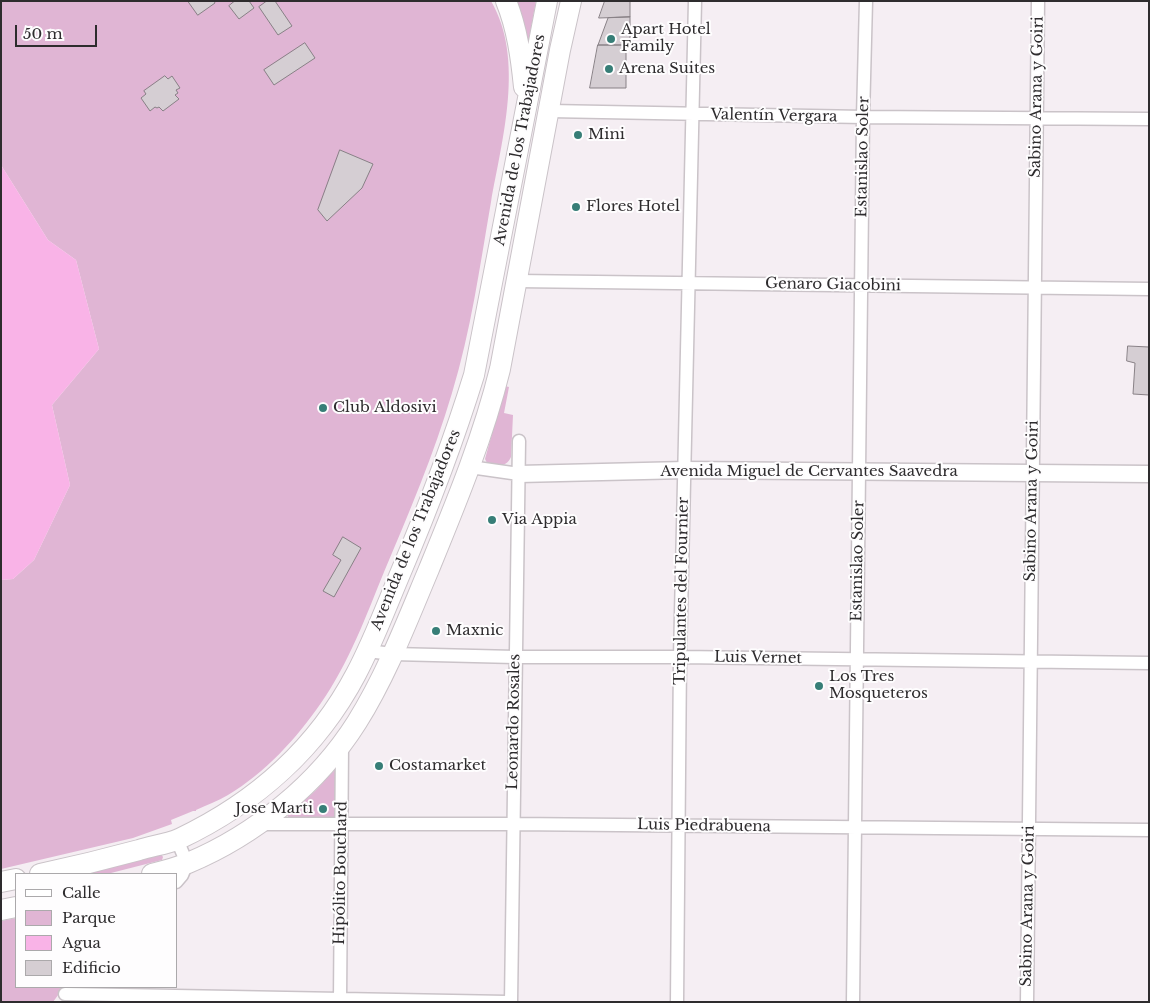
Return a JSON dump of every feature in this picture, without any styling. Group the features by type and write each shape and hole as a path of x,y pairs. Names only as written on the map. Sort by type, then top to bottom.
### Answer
{"main road":[{"path":"506,1 514,22 519,45 526,109"},
{"name":"Avenida de los Trabajadores","path":"44,873 177,840 236,807 271,781 297,757 330,717 356,675 434,492 474,375 547,1"},
{"name":"Avenida de los Trabajadores","path":"155,873 186,863 236,838 258,824 302,787 342,744 369,702 393,654 470,466 493,398 571,1"},
{"path":"1,882 15,879"},
{"path":"1,910 15,907"}],"street":[{"name":"Tripulantes del Fournier","path":"676,1002 680,657 695,1"},
{"name":"Estanislao Soler","path":"853,1002 866,1"},
{"name":"Sabino Arana y Goiri","path":"1027,1002 1038,1"},
{"name":"Valentín Vergara","path":"550,111 863,118 1149,119"},
{"name":"Genaro Giacobini","path":"517,280 1149,289"},
{"name":"Leonardo Rosales","path":"509,1002 519,441"},
{"name":"Avenida Miguel de Cervantes Saavedra","path":"470,466 518,474 685,470 1149,474"},
{"name":"Luis Vernet","path":"367,651 393,654 515,657 1149,662"},
{"name":"Hipólito Bouchard","path":"340,1000 342,744"},
{"name":"Luis Piedrabuena","path":"258,824 513,824 1149,830"},
{"path":"177,840 186,863 182,875 178,880"},
{"path":"65,994 168,994 340,1000 509,1002"}],"green space":[{"name":"Club Aldosivi","path":"1,1 491,1 501,24 507,48 509,74 505,126 470,322 459,370 412,506 356,639 331,688 291,742 255,776 224,797 196,811 171,820 172,824 133,838 1,869 1,580 13,579 34,560 70,485 52,405 99,349 76,260 48,240 1,165"},
{"path":"514,1 536,1 528,44"},
{"path":"505,386 509,387 504,413 513,415 511,457 504,465 498,465 487,463 485,459"},
{"path":"338,766 336,820 288,818 288,815 316,790"},
{"path":"161,854 163,857 162,860 111,873 81,873"},
{"path":"15,918 15,988 63,988 53,1002 1,1002 1,921"}],"water":[{"path":"1,165 48,240 76,260 99,349 52,405 70,485 34,560 13,579 1,580"}],"building":[{"path":"188,1 214,1 215,3 198,15"},
{"path":"235,1 249,1 254,8 239,19 229,6"},
{"path":"267,1 275,1 292,26 278,35 259,7"},
{"path":"605,1 630,1 630,17 599,18"},
{"path":"630,17 630,45 598,45 608,18"},
{"path":"305,43 315,58 274,85 264,70"},
{"path":"598,45 626,45 626,88 590,88"},
{"path":"165,76 168,79 172,76 180,88 176,90 178,93 175,95 179,99 163,111 159,107 155,107 150,111 141,98 146,94 144,91"},
{"path":"340,150 373,164 362,188 327,221 318,210"},
{"path":"1128,346 1149,347 1149,395 1133,394 1135,363 1127,361"},
{"path":"343,537 361,548 334,597 323,591 341,560 333,555"}],"place":[{"name":"Apart Hotel Family","path":"611,39"},
{"name":"Arena Suites","path":"609,69"},
{"name":"Mini","path":"578,135"},
{"name":"Flores Hotel","path":"576,207"},
{"name":"Club Aldosivi","path":"323,408"},
{"name":"Via Appia","path":"492,520"},
{"name":"Maxnic","path":"436,631"},
{"name":"Los Tres Mosqueteros","path":"819,686"},
{"name":"Costamarket","path":"379,766"},
{"name":"Jose Marti","path":"323,809"}]}
